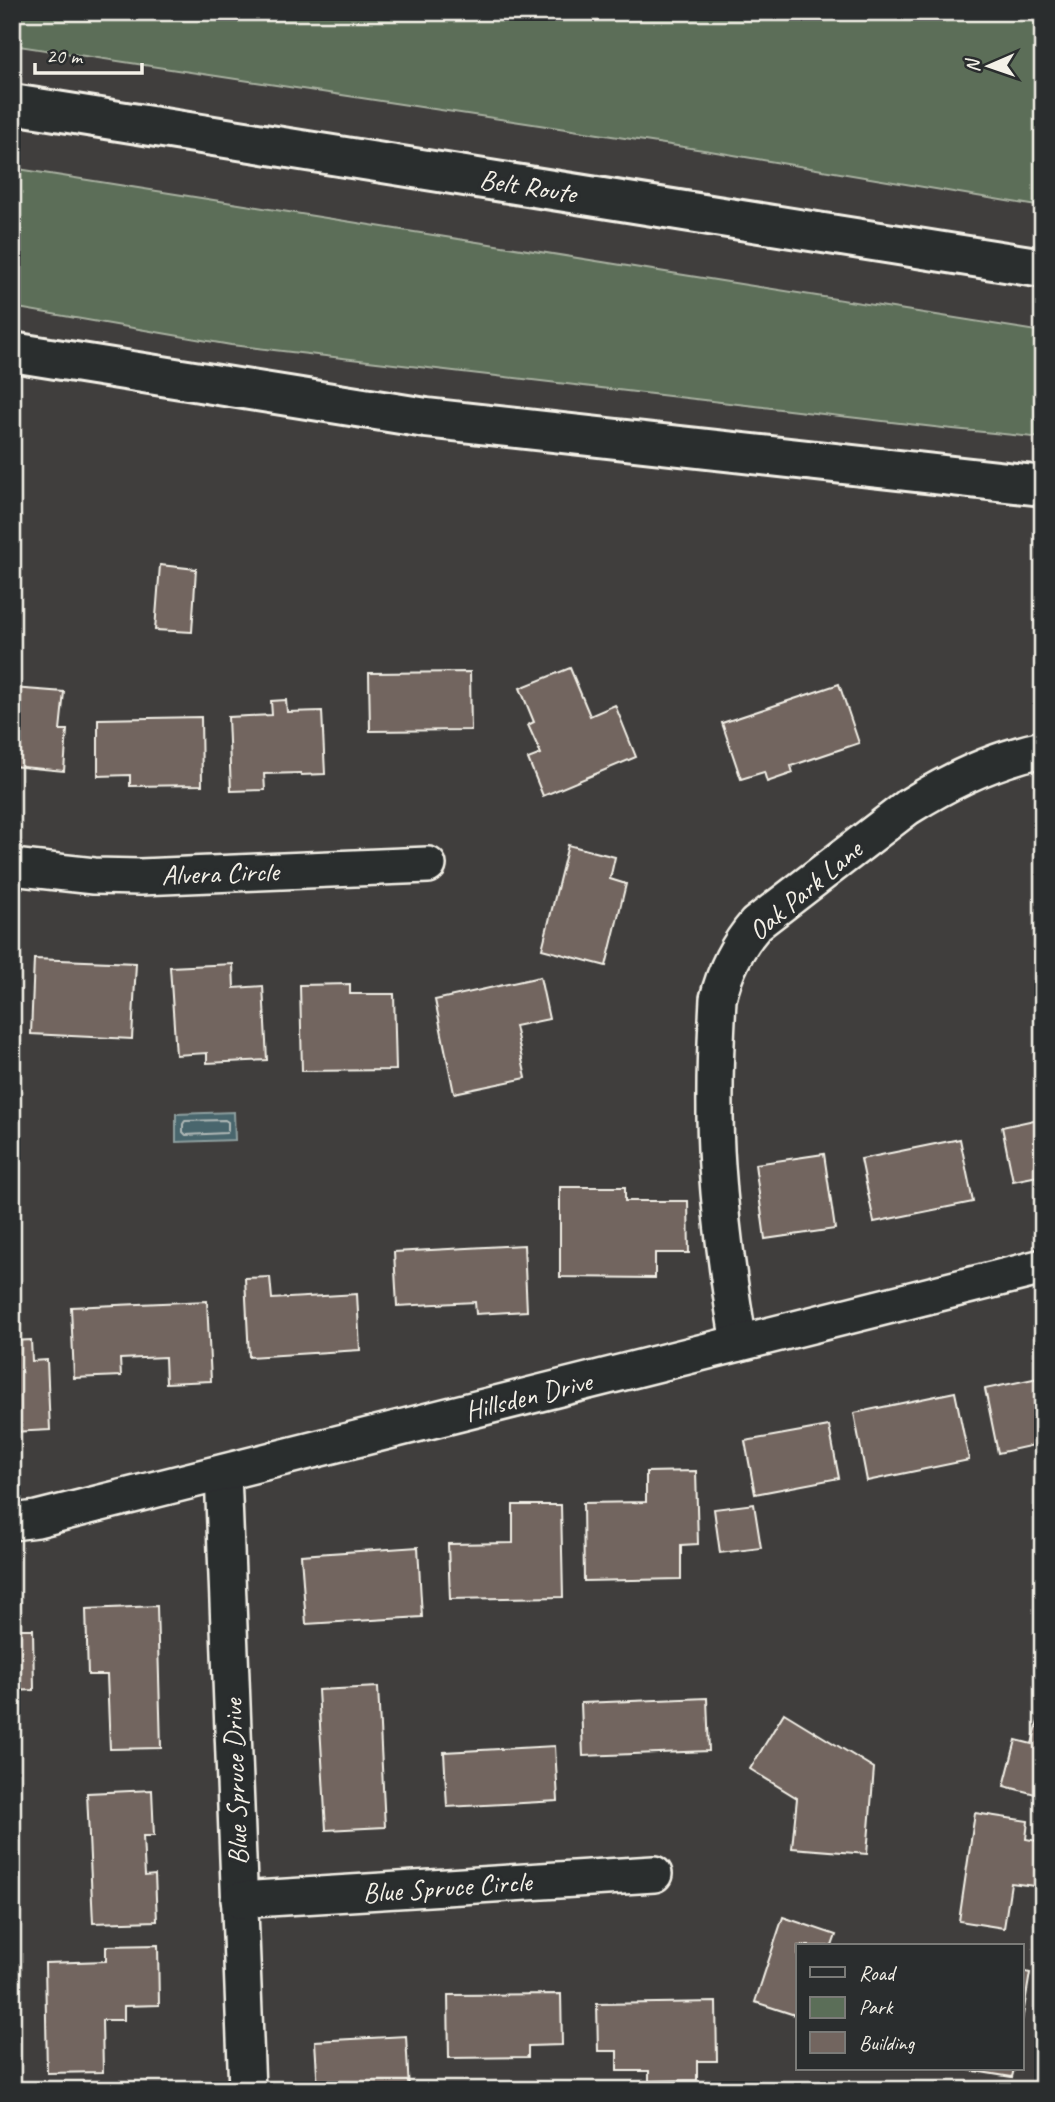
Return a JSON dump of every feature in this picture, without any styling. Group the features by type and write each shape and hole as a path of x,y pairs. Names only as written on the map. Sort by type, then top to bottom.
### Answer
{"highway":[{"name":"Belt Route","path":"12,104 1043,268"},
{"path":"12,352 426,418 1043,485"}],"street":[{"name":"Oak Park Lane","path":"739,1343 727,1275 715,1132 718,999 731,959 756,924 908,807 964,776 999,761 1043,749"},
{"name":"Alvera Circle","path":"12,867 94,876 140,877 428,865"},
{"name":"Hillsden Drive","path":"12,1522 37,1519 223,1473 1043,1267"},
{"name":"Blue Spruce Drive","path":"223,1473 247,2090"},
{"name":"Blue Spruce Circle","path":"239,1900 654,1874"}],"green space":[{"path":"12,12 1043,12 1043,207 710,151 12,45"},
{"path":"12,168 1043,332 1043,438 231,345 12,307"}],"water":[{"path":"234,1112 235,1140 176,1142 176,1114"}],"building":[{"path":"160,565 196,569 192,632 155,630"},
{"path":"570,668 590,716 615,705 636,757 543,796 528,759 541,754 528,725 534,722 520,688"},
{"path":"470,672 471,730 370,731 369,673"},
{"path":"839,684 859,743 791,766 793,773 767,782 764,772 741,779 722,723"},
{"path":"12,688 64,692 60,730 67,730 64,771 12,766"},
{"path":"286,700 287,712 322,711 325,774 264,774 265,790 231,791 228,717 272,715 271,701"},
{"path":"201,717 202,785 130,786 130,775 98,776 98,719"},
{"path":"568,845 615,857 610,879 626,884 606,966 542,949"},
{"path":"34,959 136,963 132,1039 31,1034"},
{"path":"233,964 234,988 263,986 267,1060 207,1063 207,1053 176,1055 170,967"},
{"path":"540,977 549,1019 515,1026 526,1078 454,1093 435,1000"},
{"path":"350,984 350,994 394,994 396,1070 302,1071 300,985"},
{"path":"1043,1118 1043,1175 1013,1181 1002,1127"},
{"path":"960,1139 973,1202 874,1222 861,1159"},
{"path":"824,1154 835,1229 765,1239 755,1164"},
{"path":"560,1187 625,1187 625,1201 688,1201 689,1253 655,1253 655,1278 560,1277"},
{"path":"524,1245 527,1311 476,1314 475,1302 397,1306 394,1252"},
{"path":"270,1277 272,1299 357,1294 360,1350 249,1357 245,1278"},
{"path":"207,1301 211,1381 166,1383 165,1357 120,1359 121,1376 74,1378 71,1307"},
{"path":"31,1340 32,1361 47,1360 50,1430 12,1432 12,1341"},
{"path":"1043,1377 1043,1443 998,1453 985,1389"},
{"path":"955,1392 969,1460 867,1481 854,1413"},
{"path":"829,1426 839,1478 755,1494 745,1441"},
{"path":"696,1471 698,1544 681,1545 681,1579 584,1581 583,1503 646,1502 646,1472"},
{"path":"754,1504 761,1548 720,1553 714,1509"},
{"path":"513,1505 561,1505 563,1597 450,1599 448,1544 513,1543"},
{"path":"418,1547 422,1617 306,1624 301,1555"},
{"path":"157,1606 161,1748 110,1749 107,1675 88,1675 86,1609"},
{"path":"12,1629 33,1629 34,1690 12,1691"},
{"path":"378,1687 385,1827 326,1830 318,1690"},
{"path":"707,1698 709,1751 583,1756 581,1703"},
{"path":"1043,1703 1043,1796 1004,1786 1016,1740 1032,1744"},
{"path":"784,1713 874,1768 867,1854 792,1848 797,1798 750,1769"},
{"path":"555,1746 558,1801 447,1807 444,1752"},
{"path":"152,1790 154,1836 143,1836 145,1876 155,1875 157,1921 93,1923 87,1793"},
{"path":"975,1813 1028,1821 1026,1839 1043,1842 1043,1887 1011,1883 1004,1928 959,1921"},
{"path":"783,1917 836,1935 833,1944 796,1944 796,2015 755,2002"},
{"path":"158,1945 159,2005 124,2006 124,2020 102,2020 103,2072 47,2073 45,1963 106,1961 106,1946"},
{"path":"1024,1972 1030,1973 1024,2009"},
{"path":"561,1994 562,2045 528,2046 528,2057 449,2058 448,1995"},
{"path":"716,2002 717,2061 697,2061 697,2080 649,2081 649,2071 617,2071 617,2051 598,2051 597,2004"},
{"path":"406,2036 409,2090 318,2090 315,2041"},
{"path":"968,2070 1014,2070 1012,2077"}]}
